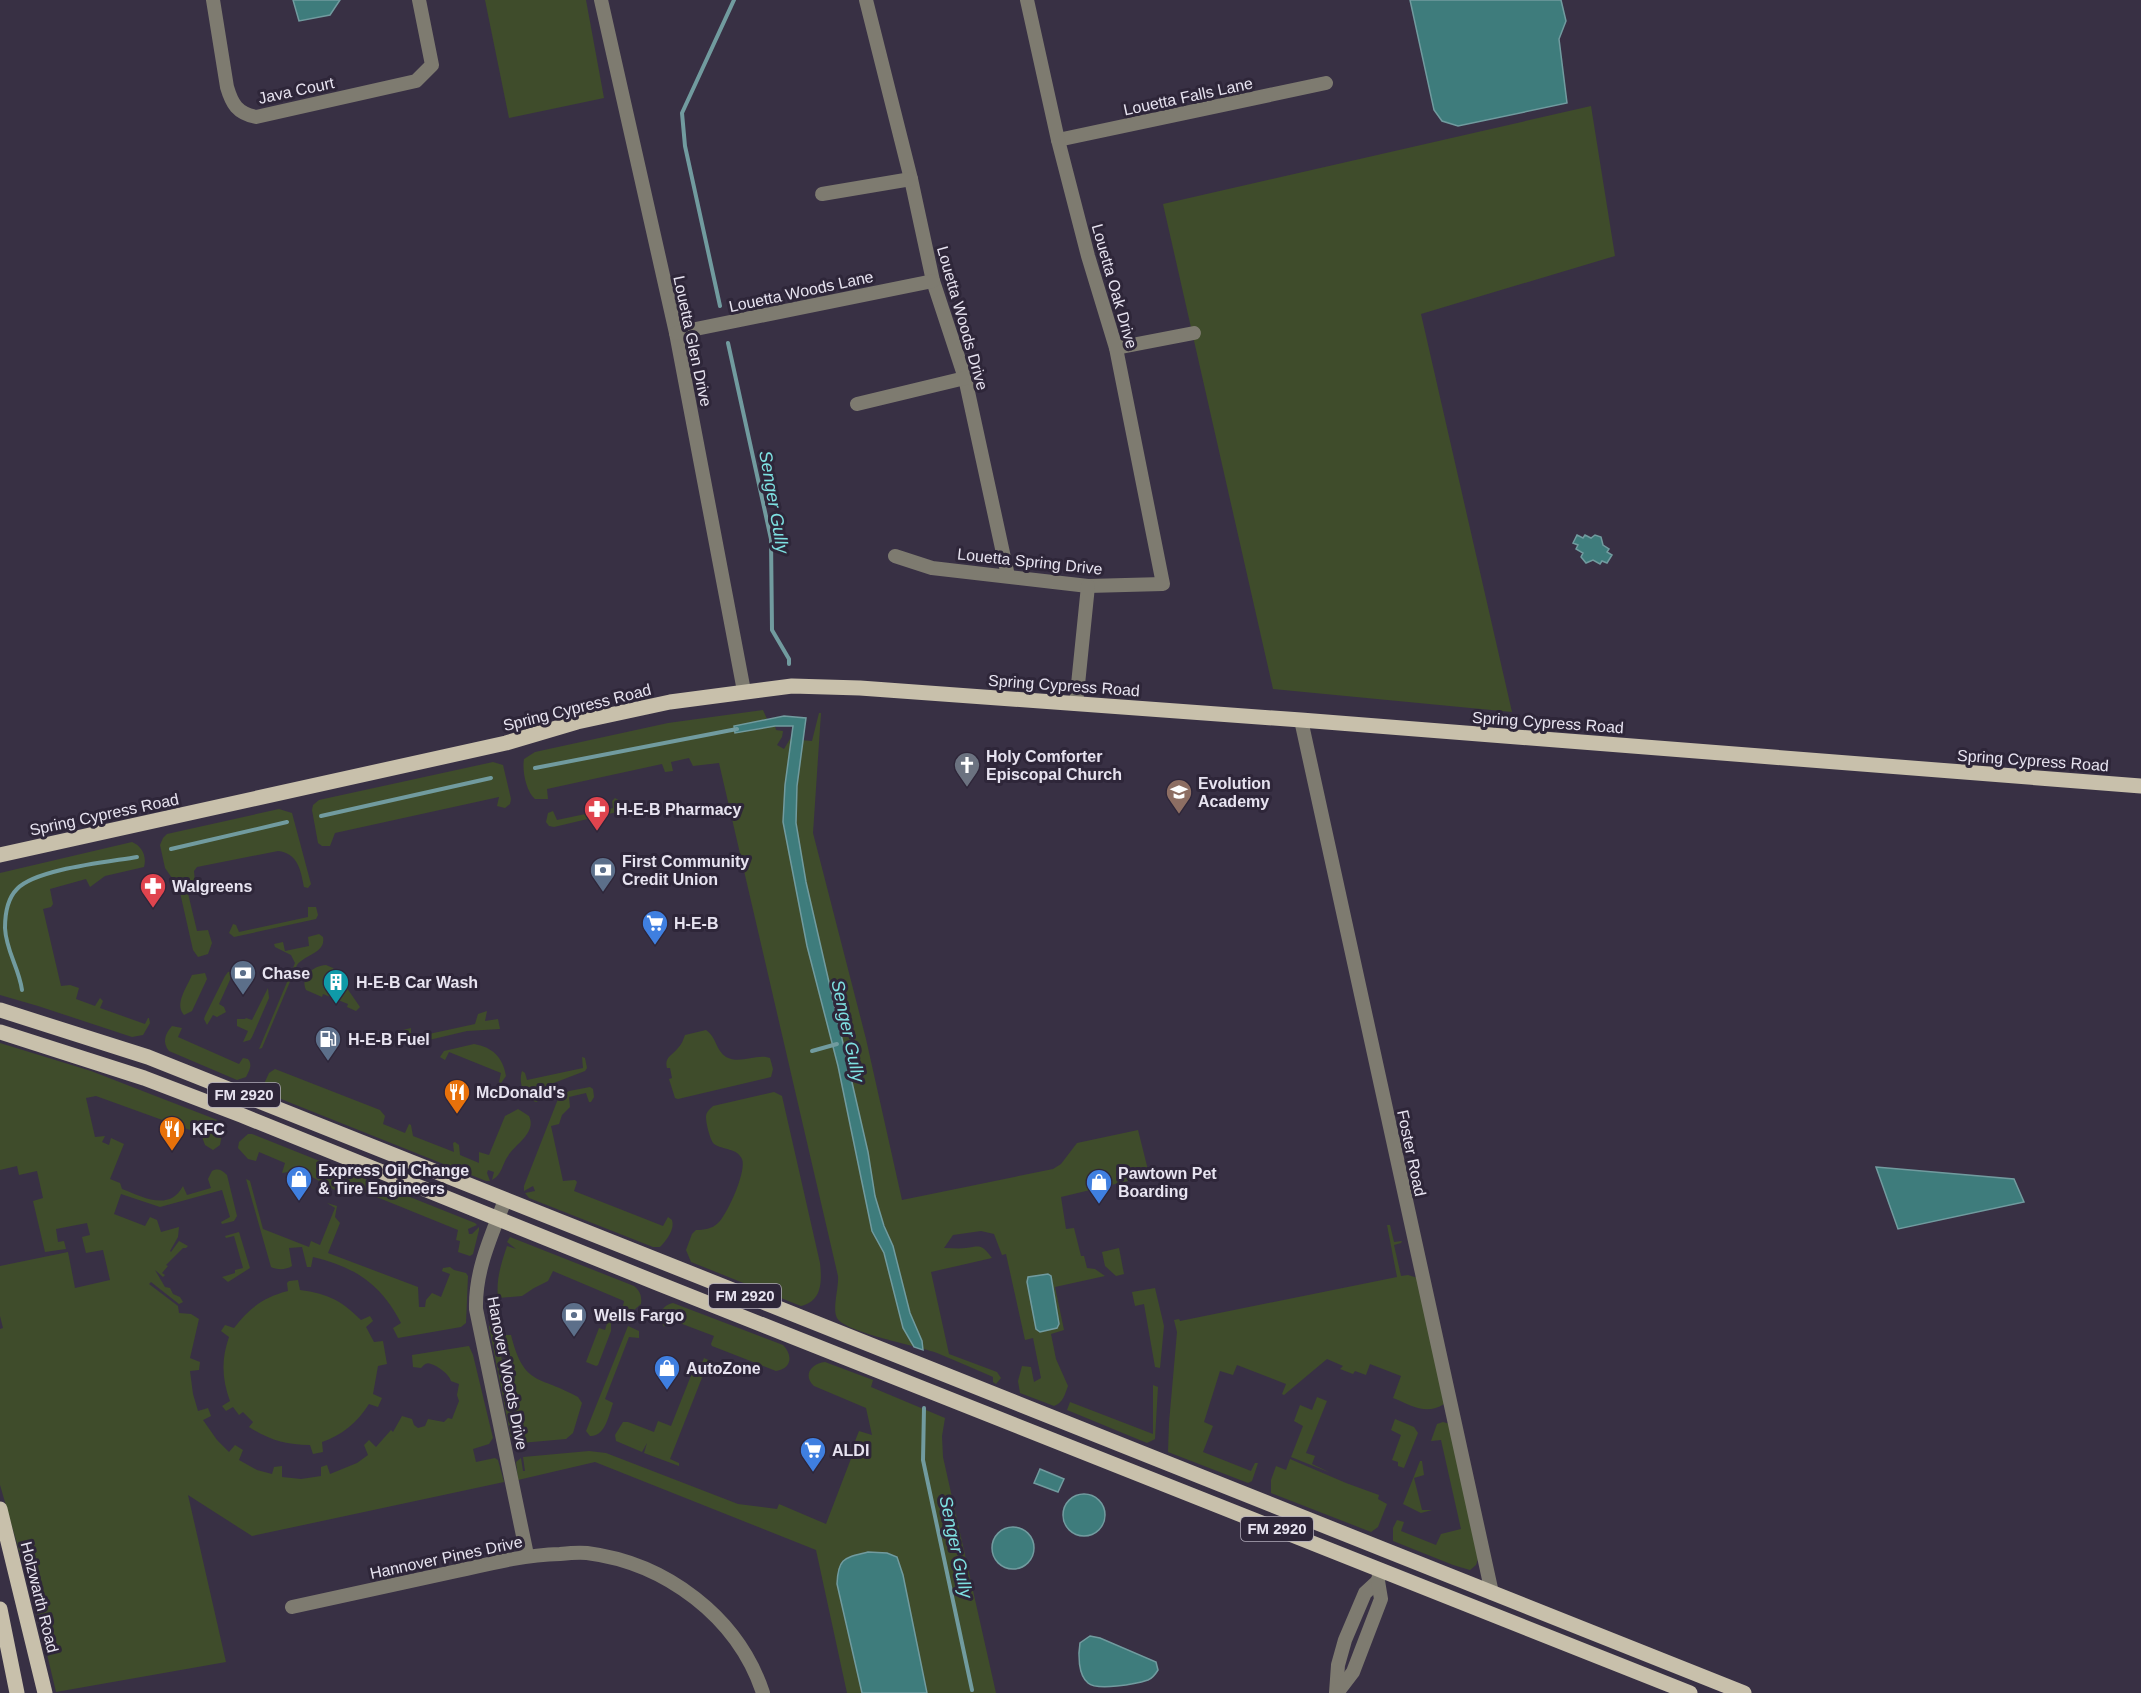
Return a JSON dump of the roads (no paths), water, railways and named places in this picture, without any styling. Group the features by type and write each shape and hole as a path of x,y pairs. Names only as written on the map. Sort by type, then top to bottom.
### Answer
{"main road":[{"name":"Spring Cypress Road","path":"2,854 506,744 577,722 670,702 792,686 860,688 1301,720 2141,786"},
{"name":"FM 2920","path":"0,1010 148,1058 1492,1593 1718,1688 1744,1693"},
{"name":"FM 2920","path":"0,1032 56,1048 176,1090 980,1411 1379,1576 1690,1693"},
{"name":"Holzwarth Road","path":"0,1509 45,1693"},
{"path":"0,1609 17,1693"},
{"path":"8,1642 32,1635"}],"street":[{"name":"Java Court","path":"213,0 231,100 237,109 246,115 256,117 416,81 432,65 419,0"},
{"name":"Louetta Glen Drive","path":"601,0 676,333 744,691"},
{"name":"Louetta Woods Drive","path":"867,0 911,178 933,281 965,378 1008,576"},
{"name":"Louetta Oak Drive","path":"1027,0 1058,140 1088,256 1116,348 1163,584"},
{"name":"Louetta Falls Lane","path":"1058,140 1326,83"},
{"path":"822,194 911,178"},
{"name":"Louetta Woods Lane","path":"676,333 933,281"},
{"path":"1116,348 1194,333"},
{"path":"857,404 965,378"},
{"name":"Louetta Spring Drive","path":"895,556 932,568 1088,586 1163,584"},
{"path":"1076,704 1088,586"},
{"name":"Foster Road","path":"1301,720 1492,1593"},
{"name":"Hanover Woods Drive","path":"505,1200 480,1266 476,1288 476,1309 527,1555"},
{"name":"Hannover Pines Drive","path":"292,1607 527,1555 586,1553 622,1561 662,1576 689,1593 717,1617 737,1643 752,1667 763,1693"},
{"path":"1337,1693 1338,1665 1346,1640 1365,1593 1379,1576"}],"waterway":[{"name":"Senger Gully","path":"720,306 685,146 682,113 734,0"},
{"name":"Senger Gully","path":"728,343 771,539 772,630 789,659 789,664"},
{"path":"535,768 737,729"},
{"path":"321,816 491,778"},
{"path":"171,849 287,822"},
{"path":"22,990 5,928 9,903 17,889 26,882 56,871 137,857"},
{"path":"812,1051 837,1044"},
{"name":"Senger Gully","path":"924,1408 923,1460 972,1690"}],"place":[{"name":"Holy Comforter Episcopal Church","path":"967,788"},
{"name":"Evolution Academy","path":"1179,815"},
{"name":"H-E-B Pharmacy","path":"597,832"},
{"name":"First Community Credit Union","path":"603,893"},
{"name":"Walgreens","path":"153,909"},
{"name":"H-E-B","path":"655,946"},
{"name":"Chase","path":"243,996"},
{"name":"H-E-B Car Wash","path":"336,1005"},
{"name":"H-E-B Fuel","path":"328,1062"},
{"name":"McDonald's","path":"457,1115"},
{"name":"KFC","path":"172,1152"},
{"name":"Express Oil Change & Tire Engineers","path":"299,1202"},
{"name":"Pawtown Pet Boarding","path":"1099,1205"},
{"name":"Wells Fargo","path":"574,1338"},
{"name":"AutoZone","path":"667,1391"},
{"name":"ALDI","path":"813,1473"}]}
